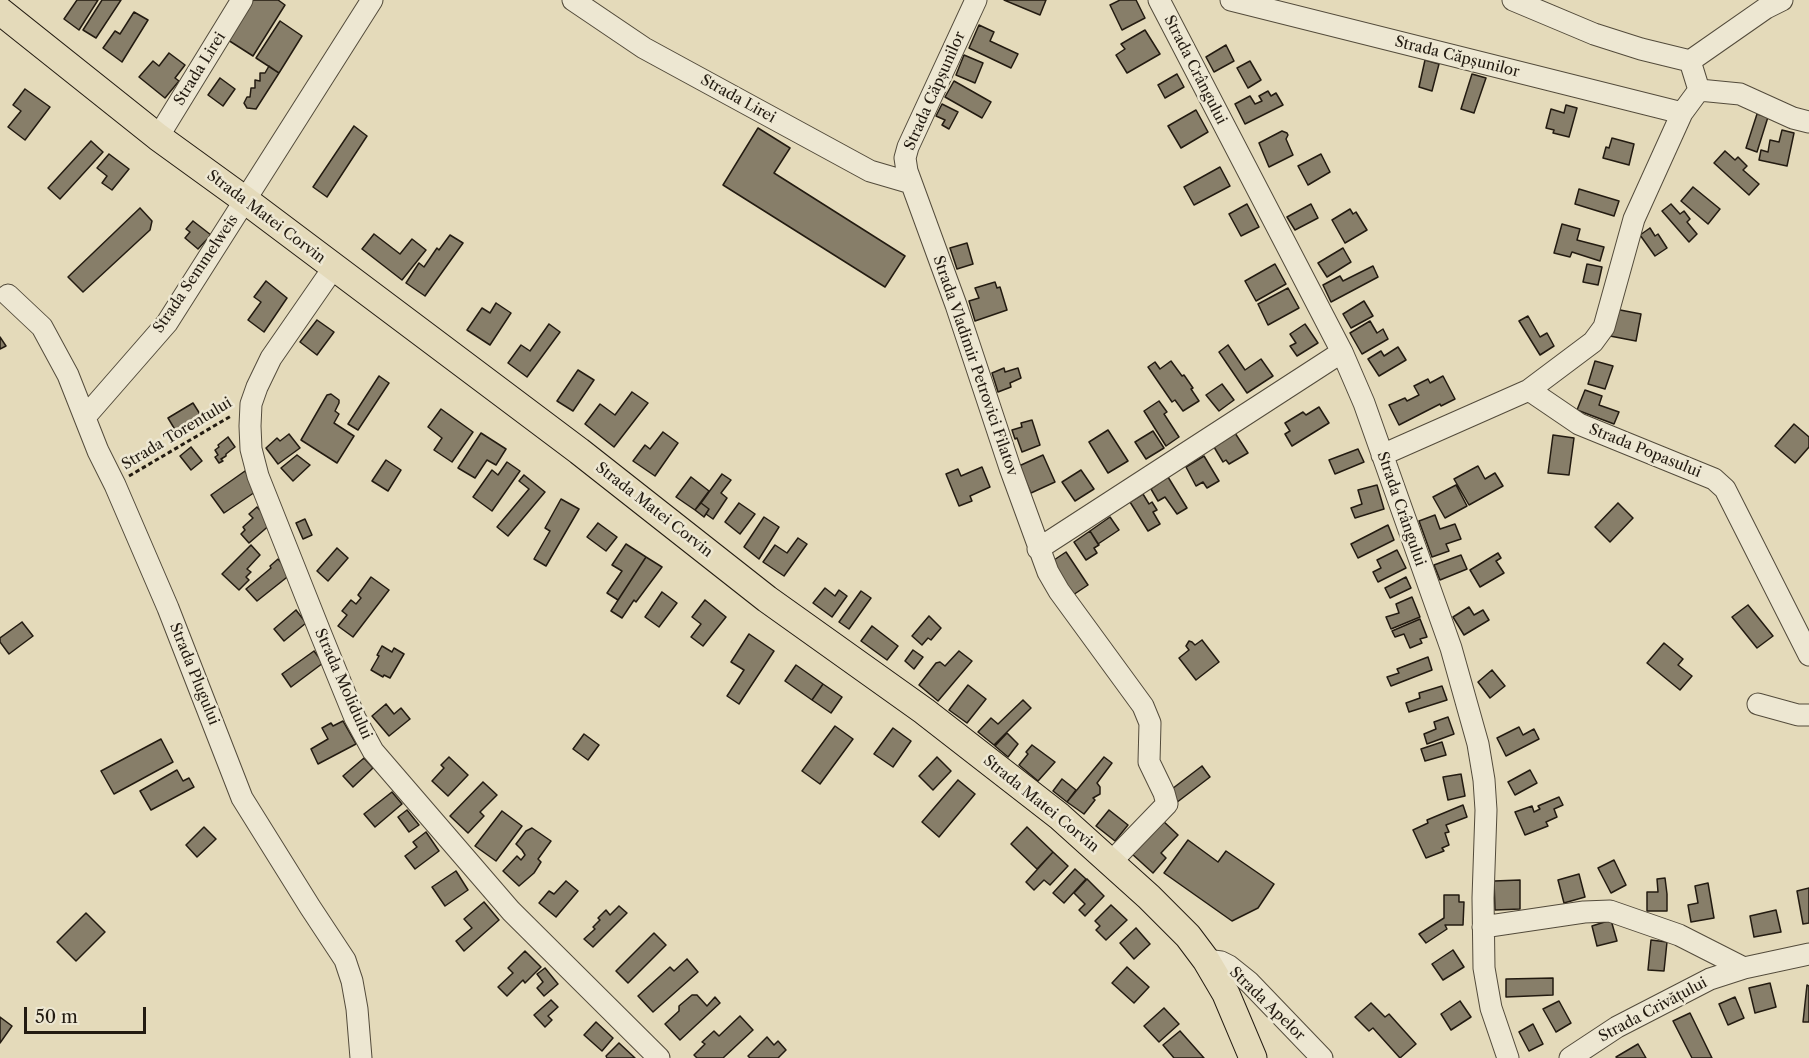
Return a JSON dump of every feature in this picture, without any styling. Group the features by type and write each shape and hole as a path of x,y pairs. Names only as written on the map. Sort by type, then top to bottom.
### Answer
{"main road":[{"name":"Strada Matei Corvin","path":"0,11 158,137 246,200 579,451 767,599 924,711 1059,816 1112,862 1188,936 1206,960 1226,994 1253,1058"}],"street":[{"name":"Strada Lirei","path":"158,137 242,0"},
{"name":"Strada Semmelweis","path":"85,417 167,322 372,0"},
{"name":"Strada Lirei","path":"573,0 644,48 870,171 911,183"},
{"name":"Strada Căpșunilor","path":"911,183 905,158 908,147 976,0"},
{"name":"Strada Crângului","path":"1159,0 1342,352 1364,403 1451,648 1478,744 1484,780 1486,810 1483,857 1484,968 1491,1008 1508,1058"},
{"name":"Strada Căpșunilor","path":"1231,0 1682,113"},
{"path":"1513,0 1594,34 1690,61 1766,8 1782,0"},
{"path":"1690,61 1699,90"},
{"path":"1382,455 1529,390 1593,342 1604,327 1634,219 1682,113 1699,90"},
{"path":"1699,90 1740,94 1793,118 1809,122"},
{"name":"Strada Vladimir Petrovici Filatov","path":"911,183 956,304 1038,549 1059,591 1143,706 1150,723 1149,762 1167,804 1112,862"},
{"name":"Strada Molidului","path":"334,267 271,358 257,387 251,404 251,449 258,476 355,718 374,751 511,911 659,1058"},
{"name":"Strada Plugului","path":"8,295 42,327 68,375 98,451 115,484 168,608 242,798 345,960 352,981 357,1009 361,1058"},
{"path":"1038,549 1342,352"},
{"name":"Strada Popasului","path":"1529,390 1579,424 1714,478 1725,489 1809,655"},
{"path":"1758,704 1798,715 1809,715"},
{"path":"1483,927 1584,912 1610,911 1679,934 1744,968"},
{"name":"Strada Crivățului","path":"1570,1058 1617,1027 1710,979 1744,968 1809,954"},
{"name":"Strada Apelor","path":"1206,960 1221,962 1229,966 1249,982 1322,1058"}],"path":[{"name":"Strada Torentului","path":"115,484 251,404"}],"building":[{"path":"77,0 98,0 79,30 64,19"},
{"path":"102,0 121,0 96,38 83,30"},
{"path":"253,0 278,0 285,5 253,56 228,40"},
{"path":"1004,0 1046,0 1040,15"},
{"path":"1120,0 1136,0 1145,18 1122,30 1110,5"},
{"path":"134,12 148,20 122,62 103,48 115,31 120,34"},
{"path":"280,21 302,36 279,73 256,58"},
{"path":"979,25 994,32 990,41 1018,54 1011,68 969,48"},
{"path":"1145,30 1160,54 1127,73 1116,55 1125,49 1121,44"},
{"path":"1226,45 1234,61 1214,72 1206,57"},
{"path":"169,53 185,65 175,78 179,81 165,98 139,77 153,61 159,66"},
{"path":"964,55 983,63 975,83 956,75"},
{"path":"1425,60 1439,64 1432,91 1419,87"},
{"path":"1250,61 1261,80 1248,88 1237,68"},
{"path":"269,66 279,73 256,109 247,108 244,103 247,97 250,97 251,88 255,88 255,80 260,81 260,73 265,73"},
{"path":"1177,74 1184,87 1165,98 1158,85"},
{"path":"1472,74 1486,78 1474,113 1461,109"},
{"path":"220,78 235,89 223,106 208,95"},
{"path":"954,81 991,102 982,118 945,97"},
{"path":"25,89 50,107 25,140 8,127 21,111 13,105"},
{"path":"1268,91 1271,96 1276,93 1283,105 1245,124 1235,104 1250,96 1255,104 1262,101 1259,96"},
{"path":"942,104 958,112 949,129 942,125 945,120 936,116"},
{"path":"1566,105 1577,108 1569,137 1553,133 1554,130 1546,128 1551,109 1564,113"},
{"path":"1196,110 1208,132 1181,148 1168,126"},
{"path":"1757,114 1768,117 1757,152 1746,148"},
{"path":"354,126 367,136 327,197 313,187"},
{"path":"758,128 790,148 774,173 905,256 885,287 723,185"},
{"path":"1782,130 1794,133 1787,166 1759,160 1761,150 1768,152 1770,140 1779,142"},
{"path":"1282,131 1288,135 1286,139 1293,155 1269,167 1259,143"},
{"path":"1612,138 1634,144 1629,165 1603,158"},
{"path":"91,141 103,152 60,199 48,188"},
{"path":"1725,151 1735,160 1738,157 1747,166 1743,170 1759,184 1749,195 1714,163"},
{"path":"109,154 129,169 112,190 102,183 107,176 97,168"},
{"path":"1321,154 1330,172 1308,185 1298,166"},
{"path":"1220,167 1230,186 1194,205 1184,187"},
{"path":"1693,187 1720,209 1708,224 1681,201"},
{"path":"1579,189 1619,201 1614,216 1575,204"},
{"path":"1247,204 1259,227 1241,236 1229,214"},
{"path":"1311,204 1318,218 1295,230 1287,217"},
{"path":"1671,204 1680,214 1684,211 1690,219 1687,222 1697,234 1689,242 1662,211"},
{"path":"140,208 152,221 150,230 83,292 68,277"},
{"path":"1350,209 1353,214 1356,212 1367,230 1345,243 1332,220"},
{"path":"193,221 211,235 198,249 185,238 190,232 186,229"},
{"path":"1562,224 1580,229 1577,240 1604,247 1600,261 1572,252 1570,257 1554,253"},
{"path":"1650,228 1655,236 1658,234 1667,248 1655,256 1640,235"},
{"path":"374,234 400,254 412,239 426,250 402,280 362,249"},
{"path":"450,235 463,243 425,296 406,283 419,263 424,267 437,248 439,250"},
{"path":"967,243 973,264 957,269 950,248"},
{"path":"1343,248 1351,262 1327,277 1318,263"},
{"path":"1275,264 1286,284 1256,301 1245,281"},
{"path":"1587,264 1602,267 1598,285 1583,282"},
{"path":"1373,266 1378,277 1331,302 1323,285 1340,276 1343,281"},
{"path":"266,281 287,298 264,332 248,320 261,302 254,297"},
{"path":"995,282 997,288 1000,287 1007,310 975,321 969,301 979,298 975,288"},
{"path":"1288,288 1299,308 1268,325 1258,304"},
{"path":"1364,301 1373,316 1351,328 1343,314"},
{"path":"496,303 511,313 490,345 467,330 482,308 490,313"},
{"path":"1615,309 1641,314 1636,341 1610,336"},
{"path":"1528,316 1540,337 1547,333 1554,346 1540,355 1519,321"},
{"path":"317,320 334,332 317,355 300,342"},
{"path":"1370,321 1377,333 1383,329 1388,339 1362,354 1350,333"},
{"path":"549,324 560,332 527,377 508,363 521,345 530,351"},
{"path":"1305,324 1318,343 1297,356 1290,346 1296,343 1290,334"},
{"path":"0,337 6,346 0,349"},
{"path":"1228,345 1245,370 1261,359 1273,376 1247,393 1219,352"},
{"path":"1398,347 1406,360 1379,376 1368,359 1381,351 1384,356"},
{"path":"1171,361 1182,376 1184,375 1199,401 1183,411 1175,400 1172,402 1148,367 1155,362 1160,369"},
{"path":"1595,361 1613,366 1605,389 1588,384"},
{"path":"1004,368 1005,372 1018,368 1021,378 1010,383 1011,387 998,392 992,373"},
{"path":"578,370 594,380 573,411 557,401"},
{"path":"379,376 389,383 358,430 348,424"},
{"path":"1443,376 1455,399 1399,425 1389,405 1405,398 1407,401 1419,395 1414,386 1428,379 1430,383"},
{"path":"1222,384 1234,400 1219,411 1206,395"},
{"path":"1585,390 1602,396 1599,405 1619,412 1614,424 1577,410"},
{"path":"632,392 648,403 614,447 585,424 600,404 615,415"},
{"path":"331,394 339,400 335,411 339,414 334,423 354,436 337,463 301,440 327,395"},
{"path":"1159,401 1167,412 1164,414 1179,437 1166,446 1144,411"},
{"path":"193,403 205,422 180,438 168,418"},
{"path":"1319,407 1329,423 1292,446 1285,434 1290,431 1285,423 1303,412 1306,415"},
{"path":"441,409 473,432 452,462 434,450 442,438 428,427"},
{"path":"1032,420 1040,445 1022,452 1012,430 1022,427 1021,423"},
{"path":"1794,424 1809,437 1809,447 1795,463 1775,446"},
{"path":"1108,430 1128,461 1108,473 1089,442"},
{"path":"1153,431 1164,448 1146,459 1135,442"},
{"path":"663,432 678,443 655,476 633,461 645,445 650,449"},
{"path":"481,433 506,449 496,465 487,460 475,478 458,468"},
{"path":"1235,433 1248,453 1229,464 1226,460 1223,462 1214,447"},
{"path":"289,434 300,448 278,464 266,448 277,438 280,441"},
{"path":"1553,435 1574,438 1569,475 1548,473"},
{"path":"228,437 235,447 219,463 215,457 218,455 215,450"},
{"path":"191,447 202,461 191,470 180,456"},
{"path":"1358,449 1364,462 1335,474 1329,460"},
{"path":"297,455 310,465 293,481 281,468"},
{"path":"1043,455 1055,482 1031,493 1019,466"},
{"path":"1204,456 1219,481 1207,488 1203,482 1196,486 1186,467"},
{"path":"386,460 401,470 388,491 372,481"},
{"path":"507,462 520,471 492,511 473,497 492,470 498,475"},
{"path":"1478,466 1485,479 1495,473 1503,486 1469,505 1454,479"},
{"path":"982,467 990,487 970,496 972,501 959,506 946,474 958,469 961,476"},
{"path":"1081,470 1094,489 1075,501 1062,482"},
{"path":"245,471 258,490 224,513 211,495"},
{"path":"722,474 731,480 721,493 727,498 713,519 706,514 709,509 701,503"},
{"path":"524,475 545,492 508,536 497,527 529,489 519,481"},
{"path":"691,477 709,491 695,510 676,497"},
{"path":"1168,477 1187,508 1177,514 1165,497 1158,501 1151,489"},
{"path":"1377,485 1384,509 1355,518 1351,508 1362,504 1358,490"},
{"path":"1456,485 1467,506 1445,518 1433,497"},
{"path":"1143,494 1149,504 1152,502 1157,510 1153,512 1160,524 1148,531 1130,502"},
{"path":"561,499 579,509 546,566 534,559 550,531 545,528"},
{"path":"701,503 709,509 704,517 695,510"},
{"path":"739,503 755,514 740,534 725,522"},
{"path":"1618,503 1633,518 1610,542 1595,527"},
{"path":"257,507 272,523 249,543 241,534 245,530 243,527 253,518 249,514"},
{"path":"1435,515 1440,529 1455,524 1461,539 1446,544 1449,551 1432,557 1419,521"},
{"path":"764,517 779,527 759,559 744,547"},
{"path":"1110,517 1119,530 1098,544 1090,531"},
{"path":"305,519 312,535 303,539 296,523"},
{"path":"598,523 617,537 606,551 587,537"},
{"path":"1388,525 1394,540 1358,558 1351,544"},
{"path":"1090,531 1099,545 1094,548 1097,553 1086,560 1074,542"},
{"path":"798,538 807,544 784,576 763,562 775,545 787,553"},
{"path":"626,544 646,557 618,600 607,593 622,571 612,565"},
{"path":"251,545 260,555 247,569 251,572 246,577 249,580 239,590 222,574"},
{"path":"337,548 348,558 328,581 317,571"},
{"path":"1397,550 1406,568 1378,582 1373,572 1381,568 1377,560"},
{"path":"1066,552 1088,585 1070,597 1048,564"},
{"path":"1498,553 1501,558 1496,561 1504,573 1480,587 1470,570"},
{"path":"1461,555 1467,569 1440,580 1434,565"},
{"path":"646,557 662,567 622,618 611,611"},
{"path":"278,559 291,574 257,601 246,589"},
{"path":"371,577 389,590 353,637 338,626 347,615 342,611 351,600 356,604 361,598 358,595"},
{"path":"1406,577 1411,588 1390,598 1385,588"},
{"path":"825,588 835,596 839,590 847,596 832,617 813,603"},
{"path":"861,591 871,598 849,629 839,622"},
{"path":"662,592 677,603 659,627 645,617"},
{"path":"1412,597 1420,617 1391,629 1386,617 1399,613 1396,604"},
{"path":"705,600 726,617 703,646 691,637 701,624 692,617"},
{"path":"1748,605 1773,636 1757,648 1732,617"},
{"path":"1469,607 1474,615 1483,610 1489,620 1464,635 1453,617"},
{"path":"296,610 306,623 284,641 274,629"},
{"path":"929,616 941,628 931,640 928,638 922,645 912,636"},
{"path":"1420,619 1427,637 1420,639 1422,643 1410,648 1404,634 1395,637 1392,631"},
{"path":"22,622 33,636 9,654 0,642 0,638"},
{"path":"872,626 898,646 887,660 861,641"},
{"path":"749,634 774,651 739,704 727,696 744,670 731,662"},
{"path":"1202,640 1219,662 1196,680 1179,658 1189,650 1186,646 1189,641 1195,645"},
{"path":"1664,643 1683,659 1678,665 1692,676 1680,690 1647,663"},
{"path":"382,646 392,652 394,648 404,654 390,678 371,670"},
{"path":"913,650 923,657 914,669 905,661"},
{"path":"314,651 323,663 291,687 282,674"},
{"path":"959,651 972,661 938,701 919,685 936,663 940,662 945,666"},
{"path":"1428,657 1432,670 1391,686 1387,677 1399,673 1397,669"},
{"path":"796,665 823,684 812,700 785,681"},
{"path":"1492,670 1505,686 1490,698 1478,682"},
{"path":"823,684 842,697 831,713 812,700"},
{"path":"968,685 986,699 967,723 949,710"},
{"path":"1442,686 1447,700 1409,712 1406,703 1420,698 1419,693"},
{"path":"1023,700 1031,708 994,745 978,732 991,718 998,724"},
{"path":"386,704 394,714 401,708 410,719 389,736 372,716"},
{"path":"1448,717 1454,734 1427,744 1424,734 1436,729 1434,722"},
{"path":"343,721 356,744 318,764 311,749 328,739 322,728 331,723 333,726"},
{"path":"835,726 853,739 820,784 802,771"},
{"path":"1519,727 1523,735 1534,729 1539,739 1506,756 1497,738"},
{"path":"893,728 911,741 893,767 874,754"},
{"path":"1007,733 1018,744 1008,757 995,746"},
{"path":"584,734 599,745 588,760 573,749"},
{"path":"161,739 173,762 114,794 101,771"},
{"path":"1442,742 1446,755 1425,761 1421,749"},
{"path":"1032,745 1055,762 1038,781 1019,765"},
{"path":"449,757 468,775 448,796 432,781 444,768 441,765"},
{"path":"937,757 951,771 933,790 919,776"},
{"path":"1104,757 1112,763 1097,783 1100,787 1100,794 1093,798 1095,800 1084,814 1067,802"},
{"path":"364,758 373,768 353,787 343,776"},
{"path":"1202,766 1210,777 1176,803 1168,792"},
{"path":"177,770 183,781 189,778 194,787 151,810 140,791"},
{"path":"1530,770 1537,783 1515,795 1508,782"},
{"path":"1461,774 1465,796 1448,800 1443,777"},
{"path":"1062,779 1076,790 1067,802 1053,791"},
{"path":"958,780 975,794 939,837 922,822"},
{"path":"483,782 497,795 480,812 484,816 468,833 450,816"},
{"path":"392,792 402,804 375,827 364,814"},
{"path":"1559,797 1563,805 1554,809 1557,817 1546,822 1548,826 1525,835 1515,812 1532,806 1534,812 1540,809 1538,806"},
{"path":"1463,805 1467,817 1446,825 1449,832 1445,833 1449,845 1442,848 1444,851 1426,858 1413,830 1428,823 1427,820"},
{"path":"407,810 419,825 409,832 398,817"},
{"path":"1109,810 1128,825 1115,841 1096,826"},
{"path":"502,811 522,826 496,861 475,846"},
{"path":"1162,820 1178,835 1161,853 1166,858 1153,873 1131,853"},
{"path":"204,827 216,839 197,857 186,845"},
{"path":"1027,827 1053,852 1037,869 1011,844"},
{"path":"532,828 551,841 538,859 541,862 534,873 519,886 503,871 517,856 521,860 525,855 516,844 526,831"},
{"path":"426,832 439,851 415,869 405,856 417,847 413,842"},
{"path":"1188,840 1218,862 1226,851 1274,884 1258,908 1232,921 1164,873"},
{"path":"1053,852 1068,866 1050,885 1044,880 1034,890 1026,882"},
{"path":"1614,860 1626,885 1611,893 1598,868"},
{"path":"1075,869 1086,879 1064,903 1053,893"},
{"path":"456,871 468,890 445,906 432,887"},
{"path":"1579,874 1585,897 1564,903 1558,880"},
{"path":"1665,878 1667,911 1647,911 1647,892 1658,892 1657,879"},
{"path":"1087,879 1104,896 1085,916 1079,910 1085,904 1074,893"},
{"path":"1520,880 1520,909 1495,910 1494,881"},
{"path":"566,881 578,891 556,917 539,903 549,891 554,894"},
{"path":"1708,883 1714,918 1691,922 1688,905 1698,903 1695,886"},
{"path":"1809,888 1809,923 1803,924 1797,891"},
{"path":"1444,895 1459,895 1459,902 1464,902 1463,925 1445,925 1447,929 1426,943 1419,934 1444,918"},
{"path":"484,902 499,920 464,951 456,941 472,928 464,919"},
{"path":"1111,905 1127,920 1106,940 1096,930 1100,926 1095,921"},
{"path":"619,906 627,913 593,947 584,939 595,929 593,927 600,920 598,918 606,910 610,915"},
{"path":"1776,910 1781,932 1754,937 1750,916"},
{"path":"86,913 105,932 76,961 57,942"},
{"path":"1611,920 1617,941 1597,946 1592,926"},
{"path":"1136,928 1150,944 1134,959 1120,943"},
{"path":"654,933 666,945 628,983 616,971"},
{"path":"1651,940 1667,942 1664,971 1648,970"},
{"path":"1453,950 1464,967 1443,980 1432,964"},
{"path":"525,951 541,967 507,996 498,987 513,973 508,968"},
{"path":"687,959 698,972 653,1012 638,996 670,967 674,971"},
{"path":"1127,967 1149,987 1134,1003 1112,983"},
{"path":"545,968 558,984 544,996 537,988 543,982 537,974"},
{"path":"1553,978 1553,995 1506,997 1506,979"},
{"path":"1770,983 1776,1007 1755,1013 1749,988"},
{"path":"1807,985 1809,986 1809,1022 1803,1022"},
{"path":"692,995 697,995 707,1006 715,997 720,1003 680,1040 665,1024 679,1011 679,1006"},
{"path":"1735,997 1744,1018 1728,1025 1719,1004"},
{"path":"551,1000 558,1007 548,1016 552,1020 545,1027 534,1015"},
{"path":"1460,1001 1471,1017 1451,1030 1441,1014"},
{"path":"1559,1001 1571,1023 1556,1032 1543,1009"},
{"path":"1371,1003 1385,1017 1389,1014 1416,1044 1400,1058 1373,1028 1369,1031 1355,1017"},
{"path":"1164,1008 1179,1024 1159,1042 1144,1026"},
{"path":"1690,1013 1712,1058 1692,1058 1673,1021"},
{"path":"740,1016 753,1030 723,1058 697,1058 694,1055 705,1044 702,1042 714,1031 719,1036"},
{"path":"0,1017 12,1026 0,1043"},
{"path":"596,1022 613,1038 602,1051 584,1035"},
{"path":"1533,1024 1543,1044 1529,1051 1519,1032"},
{"path":"1180,1031 1204,1058 1174,1058 1163,1045"},
{"path":"767,1037 774,1045 778,1041 786,1050 778,1058 750,1058 748,1056"},
{"path":"619,1043 635,1058 607,1058 606,1056"},
{"path":"1638,1044 1646,1058 1616,1057"}]}
